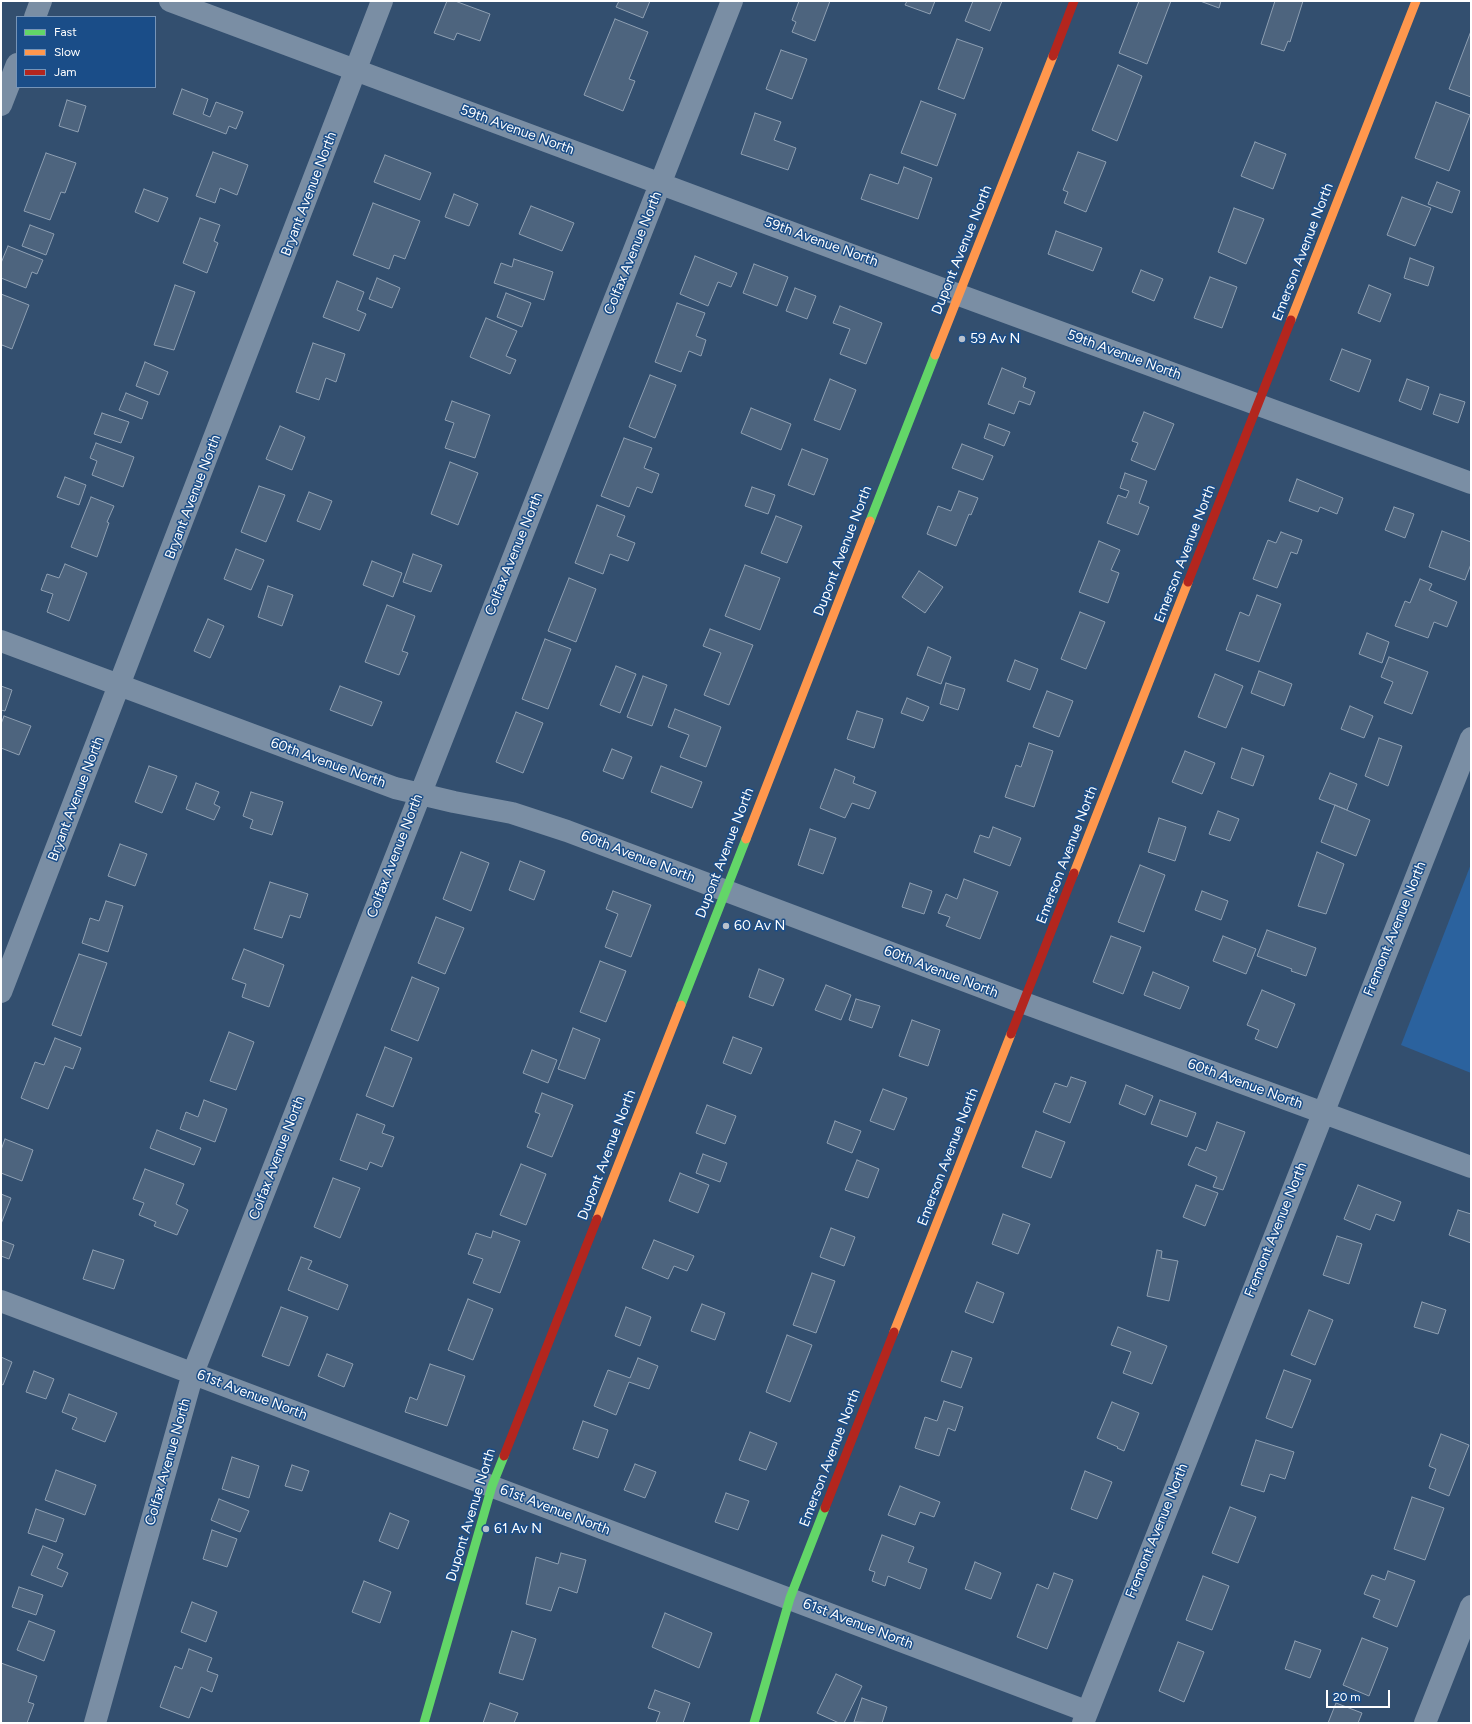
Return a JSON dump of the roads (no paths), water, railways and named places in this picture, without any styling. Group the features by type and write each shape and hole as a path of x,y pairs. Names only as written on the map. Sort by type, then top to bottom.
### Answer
{"street":[{"path":"35,16 41,1"},
{"name":"59th Avenue North","path":"170,1 959,295 1471,483"},
{"name":"Bryant Avenue North","path":"1,992 120,686 382,1"},
{"name":"Colfax Avenue North","path":"95,1723 194,1373 419,794 732,1"},
{"name":"Dupont Avenue North","path":"424,1723 492,1486 1074,1"},
{"name":"Emerson Avenue North","path":"754,1723 790,1598 1416,1"},
{"path":"1,105 16,67"},
{"name":"60th Avenue North","path":"1,641 387,785 419,794 512,813 567,831 1024,1003 1471,1167"},
{"name":"Fremont Avenue North","path":"1084,1717 1471,738"},
{"name":"61st Avenue North","path":"1,1301 790,1598 1084,1717"},
{"path":"1425,1723 1471,1606"}],"place":[{"name":"59 Av N","path":"962,339"},
{"name":"60 Av N","path":"726,926"},
{"name":"61 Av N","path":"486,1529"}]}
